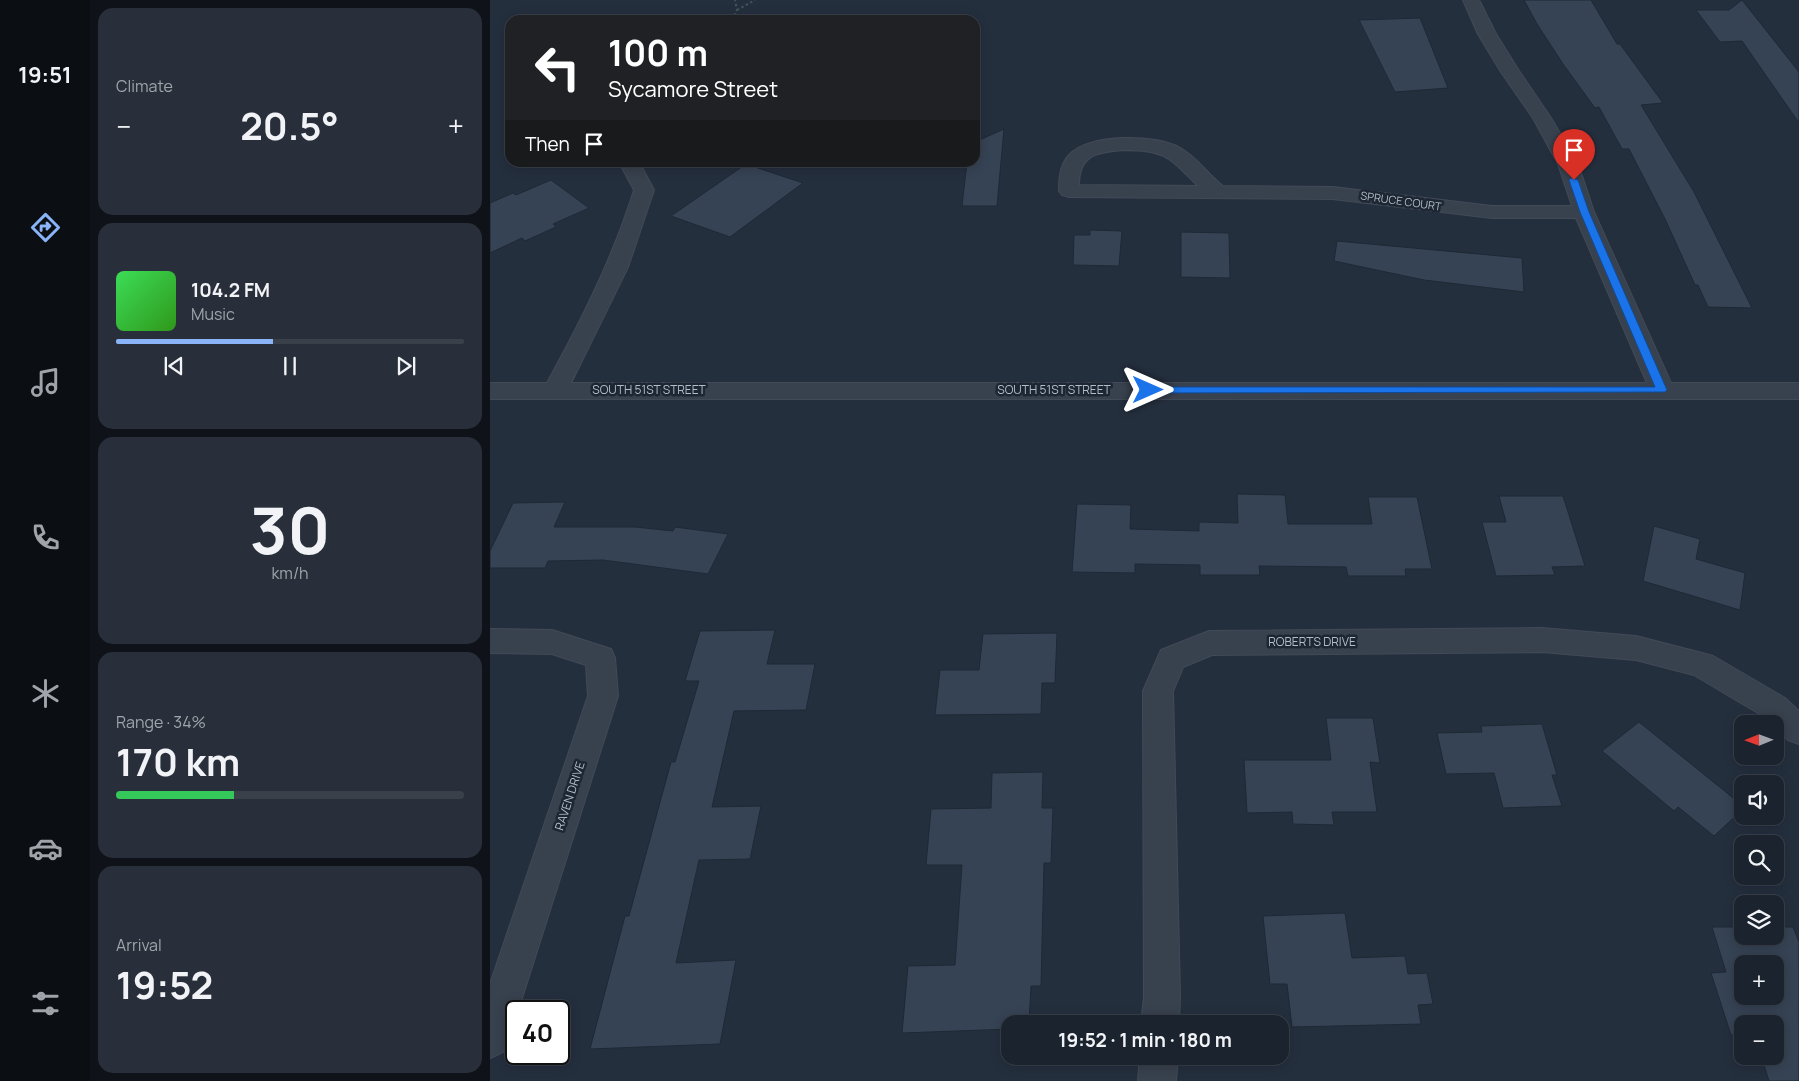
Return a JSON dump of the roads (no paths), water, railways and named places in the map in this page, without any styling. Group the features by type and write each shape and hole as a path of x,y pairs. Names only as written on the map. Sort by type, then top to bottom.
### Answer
{"street":[{"path":"1471,0 1487,34 1510,72 1542,118 1568,164 1584,212 1662,390"},
{"name":"SPRUCE COURT","path":"1217,191 1172,151 1149,145 1123,144 1098,148 1078,157 1069,170 1069,191 1217,191 1350,194 1492,212 1584,212"},
{"path":"555,390 614,272 640,204 644,190 631,167"},
{"name":"SOUTH 51ST STREET","path":"490,392 555,390 1799,390"},
{"name":"ROBERTS DRIVE","path":"1161,1015 1158,690 1172,659 1209,643 1542,640 1636,648 1702,665 1774,707 1799,731"},
{"name":"RAVEN DRIVE","path":"490,641 552,642 600,658 604,696 490,1039"},
{"path":"1157,1081 1158,1065"}]}
